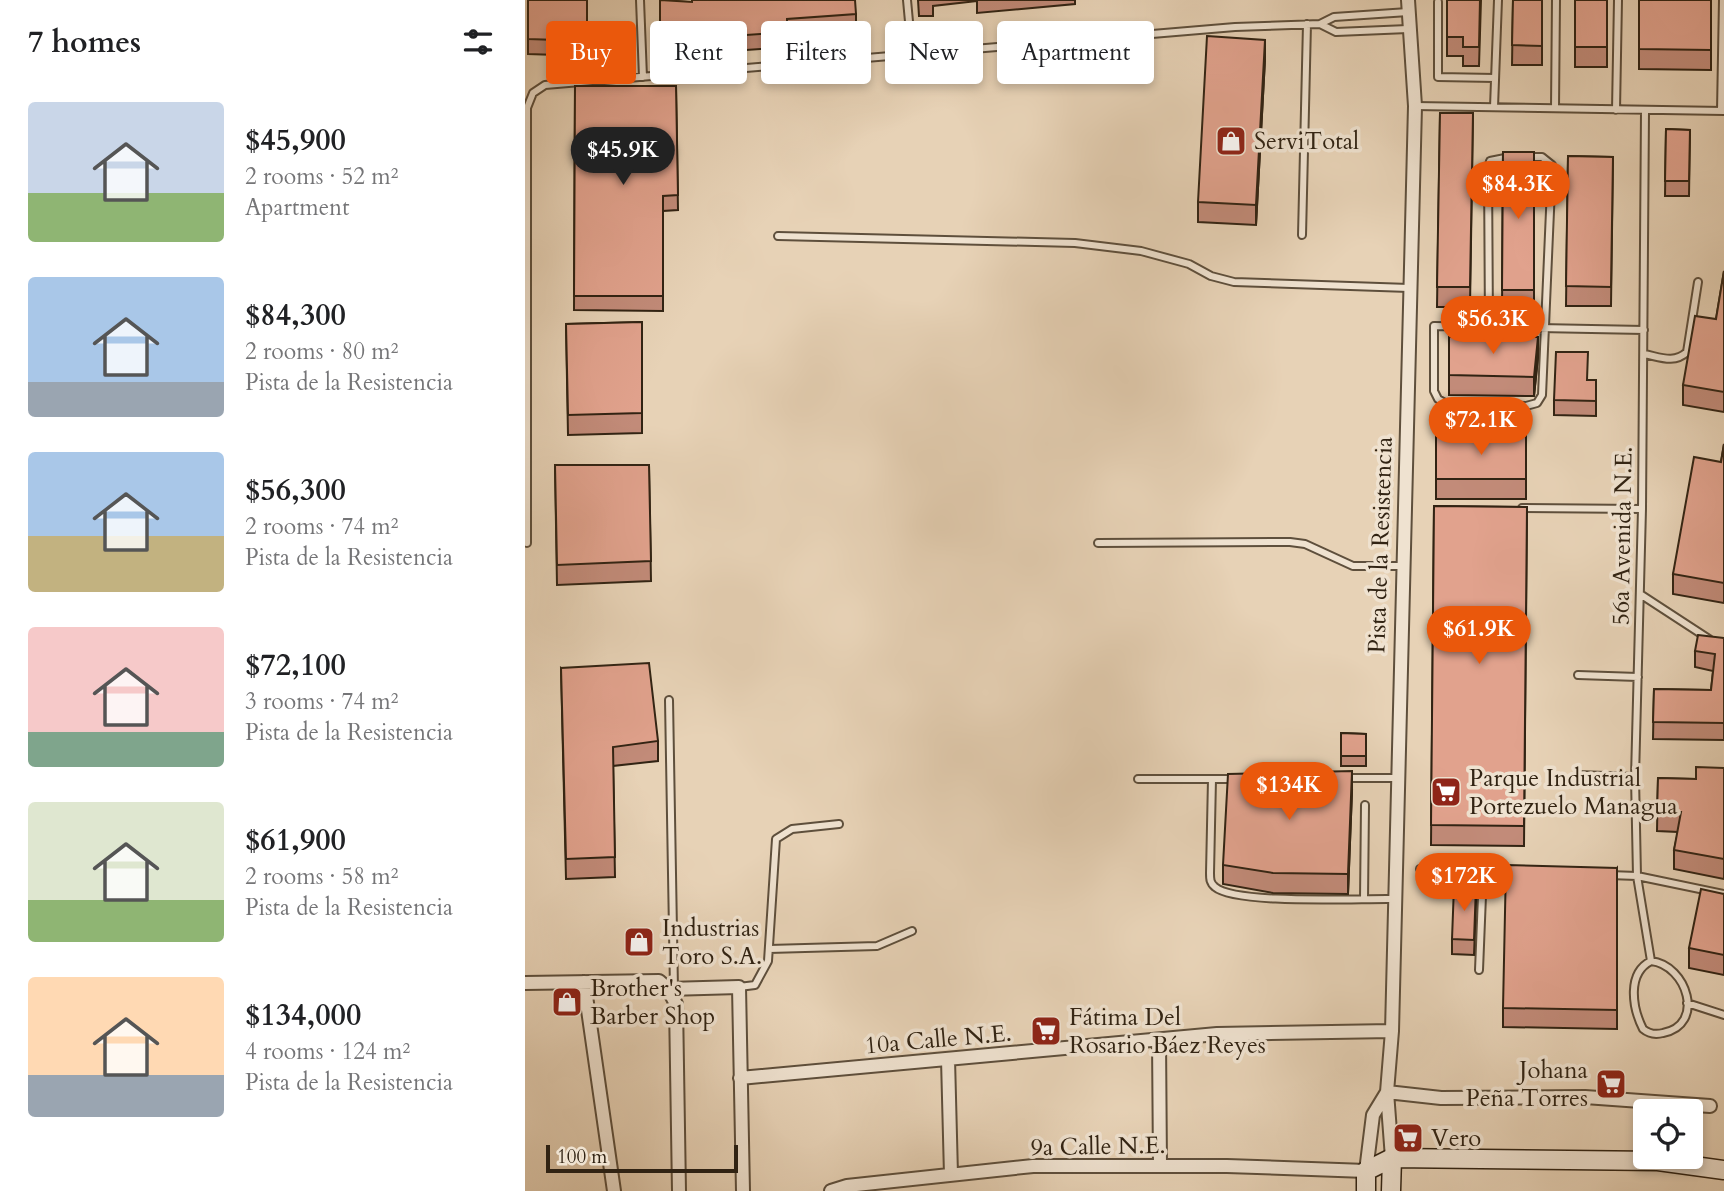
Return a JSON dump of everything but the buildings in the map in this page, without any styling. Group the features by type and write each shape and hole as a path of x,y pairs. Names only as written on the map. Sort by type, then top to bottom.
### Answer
{"street":[{"name":"Pista de la Resistencia","path":"1391,1191 1392,1158 1387,1092 1392,1031 1415,106 1408,6"},
{"path":"525,984 659,981 671,989 739,987 743,1191"},
{"path":"584,982 614,1191"},
{"path":"671,989 676,1004 679,1191"},
{"name":"10a Calle N.E.","path":"740,1078 1217,1034 1392,1031"},
{"path":"1159,1040 1160,1166"},
{"path":"948,1059 951,1175"},
{"name":"Pista de la Resistencia","path":"1366,1191 1373,1115 1387,1092"},
{"path":"1387,1092 1441,1098 1585,1097 1710,1106"},
{"path":"1366,1171 1392,1158 1658,1161 1724,1170"},
{"name":"9a Calle N.E.","path":"831,1191 847,1186 1033,1166 1366,1171"}],"lane":[{"path":"640,0 643,77"},
{"path":"907,0 909,21"},
{"path":"1494,107 1497,0"},
{"path":"1555,108 1556,0"},
{"path":"1616,110 1618,0"},
{"path":"1415,106 1723,111 1723,0"},
{"path":"1438,2 1438,77 1495,78"},
{"path":"983,48 1235,27 1320,24 1335,17 1408,6"},
{"path":"1302,235 1307,24"},
{"path":"1320,24 1336,32 1408,29"},
{"path":"527,543 527,108 533,93 545,85 885,56"},
{"name":"56a Avenida N.E.","path":"1645,111 1642,509 1635,777 1637,876 1651,961"},
{"path":"1489,327 1490,161 1497,157 1542,157 1552,165 1546,328 1542,395 1537,403 1526,406 1447,404 1438,399 1434,391 1434,326 1489,327 1546,328 1644,330"},
{"path":"778,236 1075,243 1141,251 1189,264 1211,276 1234,282 1411,288"},
{"path":"1644,354 1670,359 1680,358 1687,352 1698,282"},
{"path":"1516,508 1642,509"},
{"path":"1098,543 1290,541 1305,544 1353,566 1404,566"},
{"path":"1640,594 1712,641"},
{"path":"1578,675 1638,677"},
{"path":"669,700 671,989"},
{"path":"1577,775 1635,777"},
{"path":"1330,778 1398,778"},
{"path":"1139,779 1238,779"},
{"path":"1212,779 1210,873 1216,888 1247,897 1395,899"},
{"path":"1364,899 1365,805"},
{"path":"739,987 755,985 768,961 776,839 792,829 839,824"},
{"path":"1420,869 1521,872"},
{"path":"1479,970 1483,870"},
{"path":"1598,874 1637,876 1724,894"},
{"path":"769,949 877,946 912,932"},
{"path":"1651,961 1672,968 1682,979 1687,1003 1686,1019 1674,1031 1657,1035 1643,1028 1635,1004 1635,983 1642,965 1651,961"},
{"path":"1687,1003 1724,1015"}],"place":[{"name":"ServiTotal","path":"1231,141"},
{"name":"Parque Industrial Portezuelo Managua","path":"1446,792"},
{"name":"Industrias Toro S.A.","path":"639,942"},
{"name":"Brother's Barber Shop","path":"567,1002"},
{"name":"Fátima Del Rosario Báez Reyes","path":"1046,1031"},
{"name":"Johana Peña Torres","path":"1611,1084"},
{"name":"Vero","path":"1408,1138"}]}
